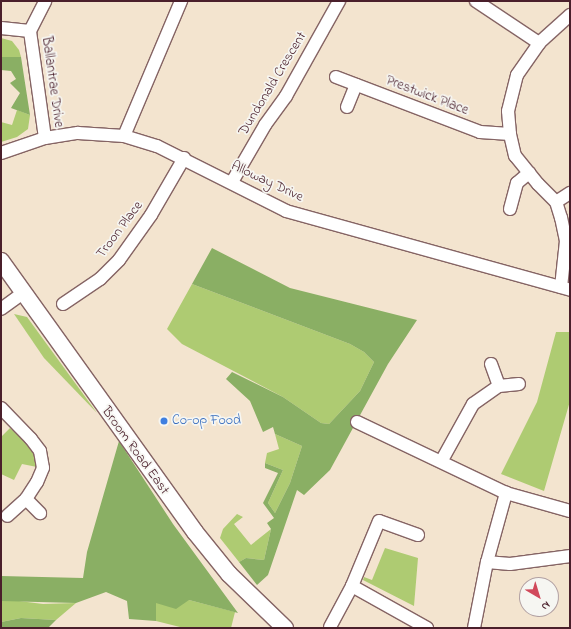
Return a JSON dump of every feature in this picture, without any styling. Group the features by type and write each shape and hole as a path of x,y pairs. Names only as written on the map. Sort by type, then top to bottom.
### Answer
{"street":[{"name":"Ballantrae Drive","path":"45,1 30,31 45,138"},
{"path":"124,136 181,1"},
{"name":"Dundonald Crescent","path":"232,182 286,96 339,1"},
{"path":"476,1 539,42"},
{"path":"565,288 566,241 556,202 529,173 516,156 510,134 508,111 512,88 517,75 539,42 570,15"},
{"name":"Ballantrae Drive","path":"1,28 30,31"},
{"name":"Prestwick Place","path":"336,77 480,132 510,134"},
{"path":"347,107 356,84"},
{"name":"Alloway Drive","path":"1,153 45,138 78,134 124,136 157,146 184,158 286,210 565,288"},
{"name":"Troon Place","path":"63,304 98,280 119,260 151,214 184,158"},
{"path":"510,209 517,183 529,173"},
{"path":"556,202 570,193"},
{"name":"Broom Road East","path":"1,262 195,532 230,574 285,628"},
{"path":"1,309 23,293"},
{"path":"491,364 499,386"},
{"path":"442,460 473,404 499,386 519,384"},
{"path":"1,408 40,452 43,468 37,482 26,499 6,516"},
{"path":"357,422 442,460 506,493 570,512"},
{"path":"474,628 487,562 506,493"},
{"path":"26,499 40,513"},
{"path":"330,626 352,586 378,521 418,535"},
{"path":"487,562 510,564 570,556"},
{"path":"352,586 427,628"}],"green space":[{"path":"1,38 12,41 19,50 21,57 1,57"},
{"path":"1,57 21,57 30,115 11,108 20,93 10,83 16,79 11,71 1,70"},
{"path":"17,110 30,115 28,129 17,137 1,142 1,122 12,125"},
{"path":"212,248 290,288 417,320 388,364 330,470 304,495 297,490 268,575 257,585 239,562 246,558 264,560 271,529 267,523 274,518 263,503 278,473 265,468 265,463 283,470 268,503 275,513 290,483 302,446 275,434 273,427 263,432 250,401 226,379 232,372 283,397 321,423 329,424 360,391 374,362 364,352 350,344 192,284"},
{"path":"192,284 350,344 364,352 374,362 360,391 329,424 321,423 283,397 182,344 167,329"},
{"path":"14,314 27,317 97,413 44,358"},
{"path":"556,332 570,332 570,401 544,491 501,474 537,402"},
{"path":"10,428 30,446 36,458 37,467 22,464 14,480 1,474 1,437"},
{"path":"275,434 302,446 290,483 275,513 268,503 283,470 265,463 267,453 279,449"},
{"path":"119,441 173,524 238,613 189,600 176,609 156,603 156,621 129,619 127,601 106,592 76,603 1,601 1,576 83,578 87,552"},
{"path":"237,514 243,517 234,524 251,545 271,529 264,560 246,558 239,562 220,538 223,529"},
{"path":"385,548 418,558 414,606 363,580 364,577 372,580"},
{"path":"3,599 43,604 76,603 56,620 21,618 1,622 1,601"},
{"path":"189,600 235,612 231,628 184,628 156,621 156,603"},
{"path":"21,618 56,620 48,628 1,628 1,622"}],"place":[{"name":"Co-op Food","path":"164,421"}]}
